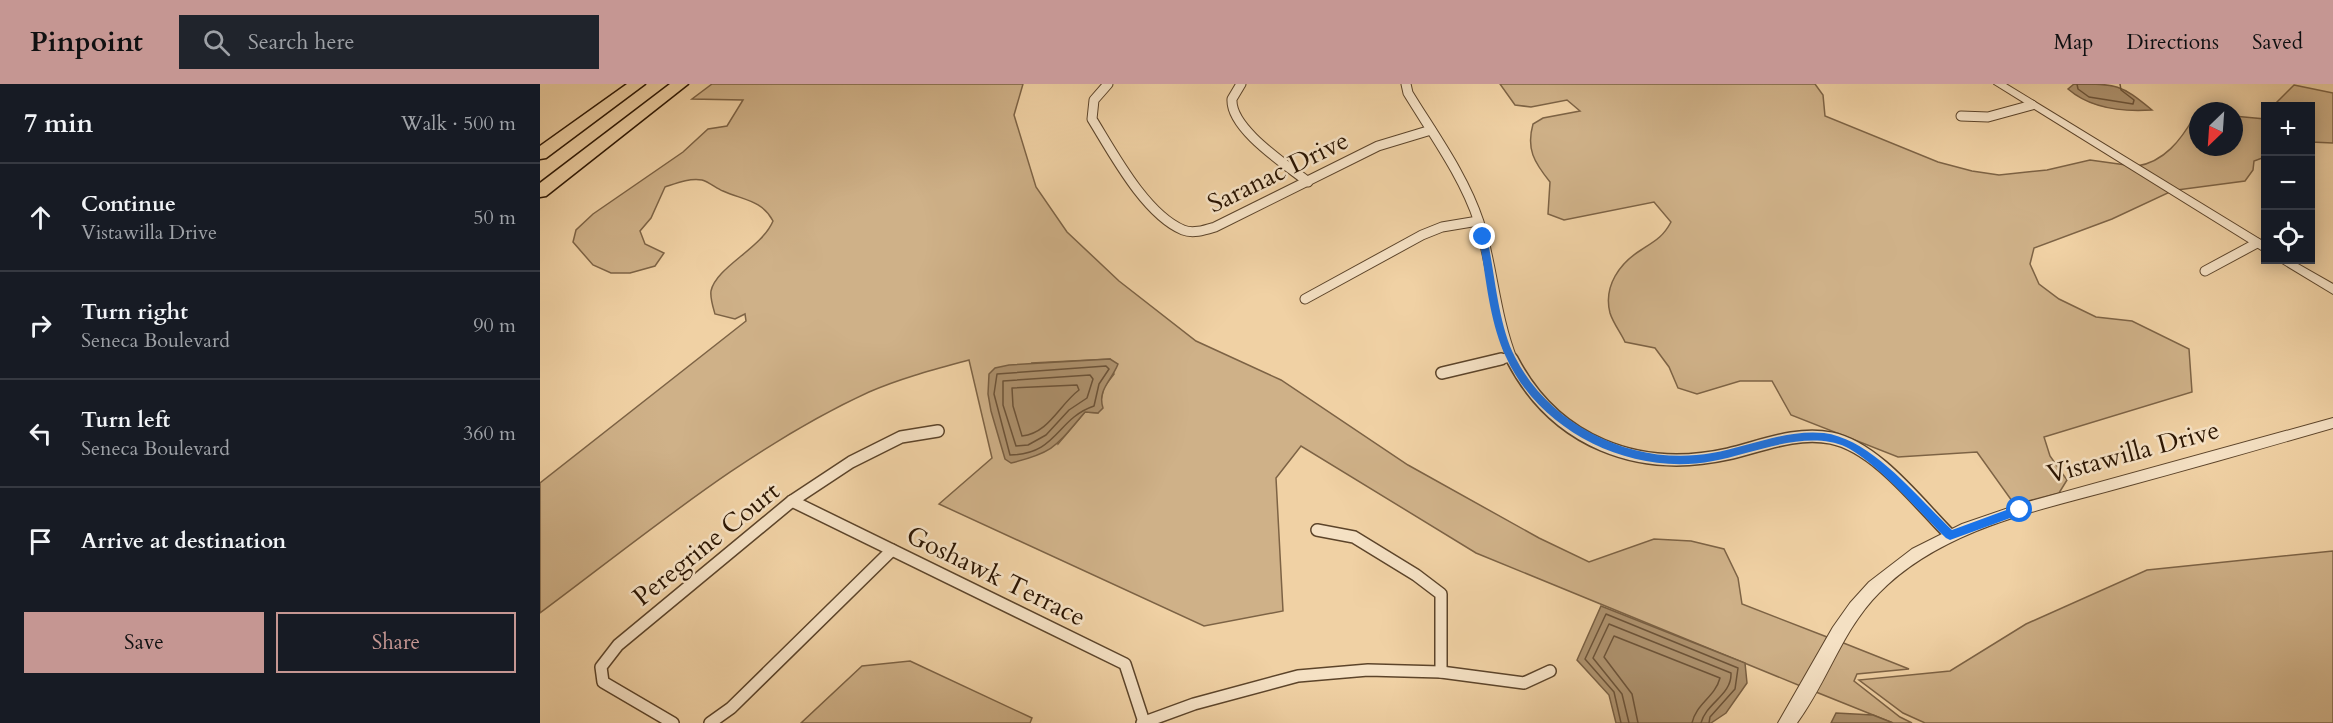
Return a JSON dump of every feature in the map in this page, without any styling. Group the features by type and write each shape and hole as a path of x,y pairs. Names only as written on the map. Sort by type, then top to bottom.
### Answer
{"highway":[{"path":"540,179 671,84"},
{"path":"540,192 680,84"},
{"path":"540,144 634,86"},
{"path":"540,154 634,86"}],"street":[{"name":"Saranac Drive","path":"1108,84 1089,110 1092,119 1133,182 1164,215 1183,230 1204,231 1378,146 1431,130"},
{"path":"1241,84 1232,99 1234,114 1263,144 1308,182"},
{"path":"1406,84 1408,93 1467,191 1478,221 1502,336 1510,357 1541,404 1591,440 1618,451 1683,461 1713,457 1778,440 1823,437 1849,444 1875,462 1950,535"},
{"path":"1999,84 2261,246"},
{"path":"1961,116 1988,117 2032,105"},
{"path":"1305,299 1422,235 1442,227 1478,221"},
{"path":"2205,271 2261,246"},
{"path":"2290,264 2333,290"},
{"path":"1442,373 1510,357"},
{"name":"Vistawilla Drive","path":"1787,723 1803,703 1840,629 1866,596 1904,561 1950,535 2020,510 2333,423"},
{"name":"Peregrine Court","path":"673,723 603,682 601,667 618,645 792,501 851,462 901,437 938,431"},
{"name":"Goshawk Terrace","path":"792,501 1125,664 1143,723"},
{"path":"1317,530 1354,537 1416,574 1441,594 1441,672"},
{"path":"710,723 730,708 892,550"},
{"path":"1143,723 1194,705 1298,676 1368,670 1441,672 1524,683 1550,671"}],"shaded area":[{"path":"712,84 1023,84 1014,115 1036,187 1067,232 1119,281 1196,341 1281,380 1408,465 1539,538 1589,562 1654,539 1691,541 1724,549 1738,578 1742,604 1827,637 1803,687 1476,553 1301,446 1276,478 1283,611 1204,626 939,504 992,458 969,360 906,378 869,392 782,439 699,494 540,613 540,483 746,321 745,314 735,319 715,314 711,291 721,274 759,240 773,221 769,214 758,205 702,180 688,180 665,187 651,218 640,231 645,244 664,253 655,266 630,273 611,273 593,265 573,242 576,230 593,214 683,152 708,129 727,126 743,100 692,99","holes":["1110,359 1114,374 1104,387 1098,413 1085,412 1058,444 1032,363"]},
{"path":"1500,84 1815,84 1823,95 1825,116 1938,162 1972,171 1999,175 2047,170 2090,160 2126,165 2170,192 2112,219 2034,248 2030,264 2039,284 2059,299 2096,317 2132,321 2189,349 2192,392 2044,437 2050,456 2067,480 2059,493 2028,501 2012,501 1977,452 1898,457 1791,415 1772,381 1740,381 1697,394 1678,388 1669,367 1655,348 1625,342 1611,317 1608,303 1611,285 1620,269 1633,255 1658,238 1671,222 1654,202 1564,220 1548,214 1550,182 1533,155 1530,141 1533,124 1543,118 1580,111 1567,100 1531,107 1515,105"},
{"path":"2294,85 2333,93 2333,143 2315,142 2315,102 2277,102"},
{"path":"2243,117 2261,119 2261,158 2254,161 2253,170 2245,181 2177,190 2137,166 2147,164 2163,155 2189,125 2189,156 2243,156"},
{"path":"2333,551 2333,723 1925,723 1903,713 1859,680 1950,671 2026,624 2147,570"},
{"path":"1841,642 1909,669 1857,674 1854,681 1900,717 1912,723 1893,723 1816,692"},
{"path":"910,661 1032,718 1030,723 801,723 862,666"}],"water":[{"path":"2074,84 2118,87 2152,110 2118,110 2097,105 2068,89"},
{"path":"1110,359 1118,364 1104,390 1103,408 1098,413 1085,412 1054,446 1046,451 1011,463 1005,459 988,394 989,374 995,368 1009,365"},
{"path":"1601,606 1745,663 1747,683 1726,713 1711,723 1616,723 1609,695 1577,660"},
{"path":"1836,713 1873,715 1893,723 1831,723"}],"route":[{"path":"1483,237 1502,336 1510,357 1541,404 1591,440 1618,451 1651,458 1683,461 1713,457 1778,440 1823,437 1849,444 1875,462 1950,535 1971,525 2020,510"}]}
